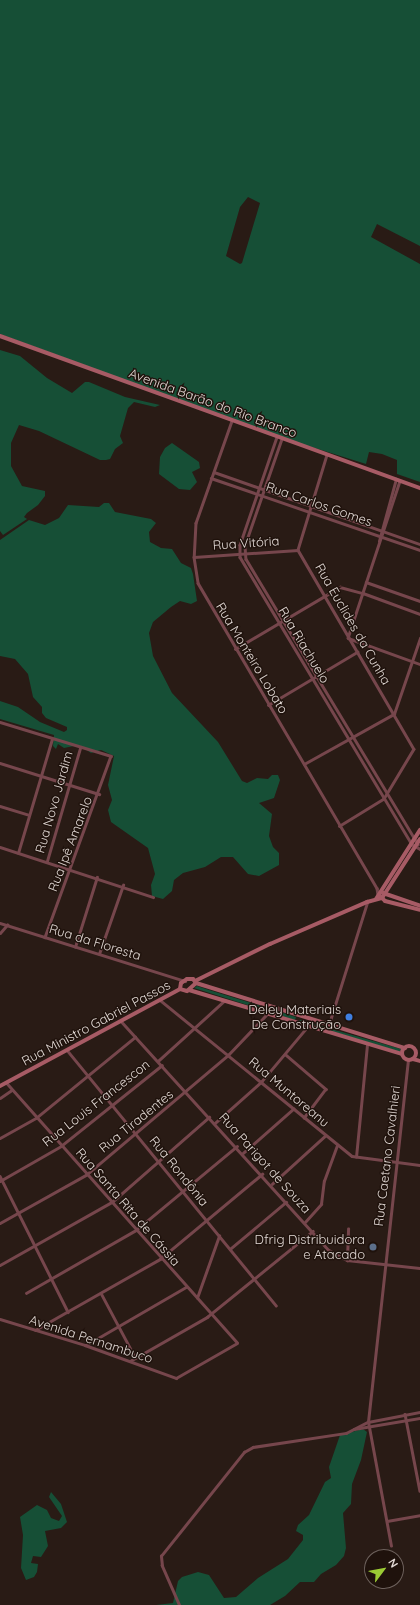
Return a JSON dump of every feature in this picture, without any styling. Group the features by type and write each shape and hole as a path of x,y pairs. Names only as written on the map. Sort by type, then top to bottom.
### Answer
{"main road":[{"name":"Avenida Barão do Rio Branco","path":"0,336 420,488"},
{"path":"416,845 420,830"},
{"path":"380,895 420,839"},
{"name":"Rua Ministro Gabriel Passos","path":"180,989 189,990 195,982 380,895"},
{"name":"Rua Monteiro Lobato","path":"380,895 420,906"},
{"name":"Rua Monteiro Lobato","path":"380,895 420,910"},
{"name":"Rua Ministro Gabriel Passos","path":"0,1086 180,989 185,981 195,982"},
{"path":"195,982 329,1026 404,1048 411,1047 418,1053 411,1059"},
{"path":"189,990 402,1054 411,1059 420,1061"},
{"path":"296,1022 299,1016"},
{"path":"402,1054 404,1048"}],"street":[{"name":"Rua Monteiro Lobato","path":"232,421 196,523 194,558 201,592 380,895"},
{"path":"239,553 258,492 279,438"},
{"path":"244,552 279,438"},
{"path":"298,550 328,455"},
{"name":"Rua Carlos Gomes","path":"214,472 420,544"},
{"name":"Rua Carlos Gomes","path":"211,478 258,492 420,550"},
{"path":"398,480 348,638 420,664"},
{"name":"Rua Vitória","path":"194,558 244,552 298,550"},
{"name":"Rua Euclides da Cunha","path":"298,550 414,749 388,793"},
{"name":"Rua Riachuelo","path":"244,552 316,675 388,793 416,845"},
{"name":"Rua Riachuelo","path":"239,553 278,622 384,799 416,845"},
{"path":"366,582 420,601"},
{"path":"235,649 325,595 344,587 420,614"},
{"path":"304,764 394,714 420,638"},
{"path":"268,705 316,675 357,652"},
{"path":"0,722 80,748"},
{"path":"18,852 52,739"},
{"name":"Rua Ipê Amarelo","path":"45,937 72,869 112,756 80,748"},
{"name":"Rua Novo Jardim","path":"47,861 80,748"},
{"path":"0,763 99,794"},
{"path":"340,826 384,799 388,793"},
{"path":"0,806 29,815"},
{"path":"0,847 123,885 153,897"},
{"path":"74,947 97,877"},
{"path":"99,954 123,885"},
{"path":"329,1026 367,902"},
{"name":"Rua da Floresta","path":"0,923 185,981"},
{"path":"0,933 7,925"},
{"name":"Rua Muntoreanu","path":"160,1000 337,1145 356,1157 420,1165"},
{"name":"Rua Louis Francescon","path":"158,1061 195,1029 225,1000"},
{"name":"Rua Tiradentes","path":"0,1223 86,1175 187,1092 228,1055 268,1014"},
{"name":"Rua Parigot de Souza","path":"121,1021 272,1184 329,1250 347,1260 420,1268"},
{"path":"215,1123 261,1082 308,1026"},
{"path":"0,1138 36,1118 135,1037"},
{"path":"356,1157 367,1044"},
{"name":"Rua Rondônia","path":"67,1050 276,1305"},
{"path":"284,1054 326,1089 304,1118"},
{"name":"Rua Caetano Cavalhieri","path":"391,1546 368,1422 396,1162 411,1059"},
{"name":"Rua Louis Francescon","path":"1,1181 61,1146 111,1104 162,1065"},
{"name":"Rua Santa Rita de Cássia","path":"6,1082 86,1175 112,1202 160,1259 197,1298 236,1343 176,1378"},
{"path":"0,1098 12,1090"},
{"path":"243,1153 293,1109"},
{"path":"0,1265 112,1202 210,1117"},
{"path":"272,1184 325,1136"},
{"path":"305,1222 321,1204 328,1167 337,1145"},
{"path":"26,1293 136,1230 184,1192 237,1146"},
{"path":"34,1330 160,1259 262,1174"},
{"path":"0,1176 1,1181 19,1212 68,1312"},
{"path":"230,1249 286,1202"},
{"path":"347,1260 348,1229"},
{"path":"129,1361 210,1313 313,1231"},
{"path":"197,1298 220,1236"},
{"path":"85,1345 186,1287"},
{"path":"101,1293 135,1358"},
{"name":"Avenida Pernambuco","path":"0,1319 85,1345 176,1378"},
{"path":"179,1605 162,1566 161,1556 237,1459 253,1447 346,1433 368,1422 420,1412"},
{"path":"405,1414 420,1491"},
{"path":"354,1429 369,1428 420,1418"},
{"path":"387,1521 420,1515"}],"green space":[{"path":"0,0 420,0 420,246 377,224 371,237 420,264 420,482 397,474 397,460 382,454 369,452 366,464 283,438 0,334","holes":["248,197 260,203 242,263 240,264 226,256 240,207"]},
{"path":"0,350 20,356 47,378 72,393 85,382 89,382 125,397 160,405 155,407 134,402 128,408 120,436 123,443 115,449 110,459 106,460 100,460 39,431 19,425 11,443 11,466 22,486 45,491 45,496 38,505 27,513 24,517 27,519 3,535 0,531"},
{"path":"172,443 199,462 200,468 192,472 197,482 190,490 179,489 159,474 160,457 165,448"},
{"path":"104,503 109,503 115,512 151,519 156,523 149,532 150,542 161,548 172,549 181,563 191,568 197,601 191,604 180,601 171,607 153,622 149,633 153,656 172,693 218,742 242,781 247,783 257,778 268,779 272,775 278,775 280,780 274,798 259,803 272,814 269,836 273,847 279,853 279,865 259,876 248,874 233,857 221,857 205,867 183,873 174,880 172,891 163,899 152,896 151,885 155,874 148,848 111,822 108,810 112,800 108,785 114,756 101,750 91,753 79,745 64,748 58,744 56,749 53,746 54,735 0,719 0,701 18,707 40,722 64,732 67,730 67,727 46,718 42,713 42,707 33,697 28,674 15,659 0,656 0,540 29,520 45,525 59,518 68,505 99,507"},
{"path":"197,986 296,1017 295,1020 194,988"},
{"path":"300,1020 401,1049 400,1052 299,1021"},
{"path":"363,1429 367,1432 361,1460 352,1484 351,1504 343,1513 346,1548 344,1556 336,1565 321,1574 314,1582 300,1582 285,1596 270,1605 156,1605 173,1603 178,1581 182,1577 198,1572 209,1575 224,1598 236,1597 258,1578 288,1559 303,1540 303,1535 296,1531 298,1525 309,1515 325,1482 331,1478 329,1467 340,1435"},
{"path":"51,1492 61,1504 67,1522 61,1528 45,1531 48,1546 41,1557 33,1556 31,1563 38,1564 37,1572 34,1577 26,1580 21,1568 23,1535 20,1517 37,1505 47,1510 51,1518 59,1521 62,1516 49,1497"}],"place":[{"name":"Deley Materiais De Construção","path":"349,1017"},
{"name":"Dfrig Distribuidora e Atacado","path":"373,1247"}]}
